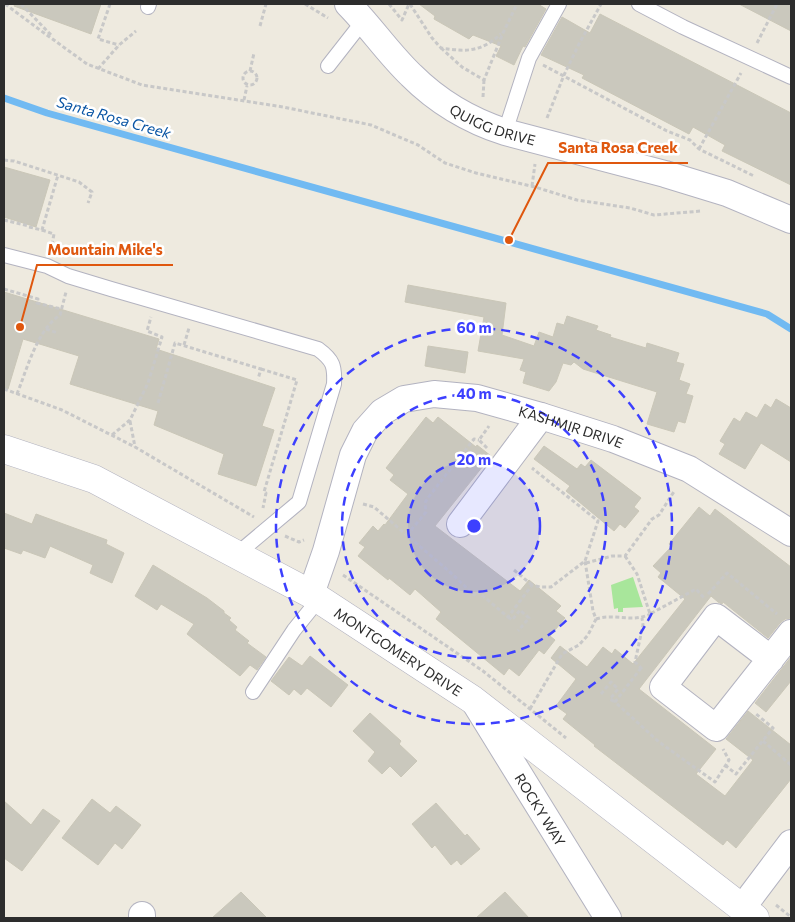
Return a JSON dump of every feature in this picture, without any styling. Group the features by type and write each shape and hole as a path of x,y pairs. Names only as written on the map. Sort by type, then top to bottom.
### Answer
{"street":[{"name":"QUIGG DRIVE","path":"355,9 410,74 430,93 451,109 480,124 665,174 727,193 791,220"},
{"name":"KASHMIR DRIVE","path":"315,597 354,456 365,431 382,412 404,399 434,394 476,398 613,439 689,469 791,533"},
{"path":"460,524 541,416"},
{"name":"MONTGOMERY DRIVE","path":"4,449 94,479 315,597 473,700 748,913"},
{"path":"771,659 710,608 663,687 716,728 771,659 788,626"},
{"name":"ROCKY WAY","path":"473,700 608,918"},
{"path":"748,913 791,843"}],"lane":[{"path":"505,132 529,58 559,4"},
{"path":"639,4 791,77"},
{"path":"328,66 355,9"},
{"path":"4,255 46,266 70,276 318,349 329,357 334,370 334,384 299,502 237,554"},
{"path":"253,692 315,597"}],"path":[{"path":"5,4 88,64 142,85 244,100 371,125 418,145 445,163 577,200 630,208 654,215 708,211"},
{"path":"21,4 57,42"},
{"path":"110,4 98,39 119,45"},
{"path":"260,26 266,4"},
{"path":"389,4 402,20 410,4"},
{"path":"410,4 440,48 462,67 484,80 517,4"},
{"path":"545,124 564,75 601,4"},
{"path":"700,149 777,4"},
{"path":"98,69 119,45 136,30"},
{"path":"440,48 457,51 475,50 488,45 503,33"},
{"path":"250,71 254,53"},
{"path":"529,58 632,113 690,140 700,149 760,179"},
{"path":"250,71 255,73 257,80 253,85 247,86 244,84 242,76 245,72 250,71"},
{"path":"244,100 247,86"},
{"path":"4,160 79,182 92,192 88,203"},
{"path":"532,186 536,162"},
{"path":"42,230 58,175"},
{"path":"4,220 54,234 46,266"},
{"path":"17,394 40,338 54,318 62,315 61,309 70,276"},
{"path":"4,289 38,298 37,303 61,309"},
{"path":"46,329 58,333"},
{"path":"112,435 130,420 148,383 162,337 147,331"},
{"path":"158,403 175,343 297,380 264,492 266,493 264,504 258,520"},
{"path":"258,378 261,369"},
{"path":"4,389 62,410 135,447 291,540 299,542 307,539"},
{"path":"130,420 135,447"},
{"path":"479,440 493,420"},
{"path":"407,535 426,512 425,503 427,499 474,438 479,440 497,457 525,463 598,521 585,562 596,619"},
{"path":"625,556 652,519 659,515 689,469"},
{"path":"360,511 363,504 374,507 474,595 477,591 512,620 520,610 529,618 518,631"},
{"path":"514,570 532,585 540,588 551,587 585,562 612,556 625,556"},
{"path":"625,556 637,574 650,614"},
{"path":"530,709 562,654 579,645 588,635 596,619 605,616 642,618 696,589 710,608 727,573 788,626"},
{"path":"508,617 532,585"},
{"path":"642,618 643,625 635,662 663,687"},
{"path":"615,702 641,668"},
{"path":"601,694 611,682 618,689 610,699 659,742 715,782 729,760 720,742 716,728"},
{"path":"725,766 736,774 773,728 739,699"},
{"path":"763,741 791,765"}],"green space":[{"path":"633,577 643,607 623,608 623,612 618,612 618,608 614,609 611,585"}],"building":[{"path":"15,4 101,4 91,34 14,6"},
{"path":"419,4 538,4 546,9 525,47 523,46 514,65 496,56 501,46 473,35 469,39 434,19 435,16"},
{"path":"739,4 791,4 791,31"},
{"path":"600,14 791,113 791,185 722,151 725,145 693,127 689,134 582,78 584,75 541,55 562,17 590,33"},
{"path":"4,167 50,180 36,227 4,217"},
{"path":"408,285 506,303 502,335 534,346 539,332 553,337 557,323 564,325 567,316 598,326 596,330 611,335 610,337 646,348 647,343 679,353 676,362 684,364 679,380 690,384 686,394 693,396 685,423 678,421 674,432 647,424 657,392 583,369 574,362 571,365 563,363 556,382 549,391 523,383 526,372 520,370 524,359 478,351 484,317 405,302"},
{"path":"4,292 159,339 156,349 275,388 262,426 274,430 256,486 218,474 224,454 154,425 158,411 70,384 79,356 23,339 8,389 4,388"},
{"path":"428,346 468,352 465,373 425,366"},
{"path":"776,399 791,408 791,462 761,443 745,469 719,454 725,444 720,441 734,418 740,422 746,412 757,418 765,404 771,408"},
{"path":"426,417 433,423 438,417 476,447 477,445 491,456 435,526 520,591 529,580 561,606 556,611 565,618 550,636 555,640 544,654 539,650 519,676 509,668 504,675 436,619 441,612 415,589 410,595 358,556 365,547 359,543 373,526 378,531 385,525 408,494 390,480 394,475 386,468"},
{"path":"544,446 577,469 581,464 585,467 591,460 641,498 634,507 639,511 625,528 620,524 614,531 566,491 570,486 534,459"},
{"path":"699,507 710,516 715,509 791,567 791,618 785,619 780,623 768,638 723,602 722,604 718,602 711,596 639,689 716,749 696,774 725,796 753,760 726,739 748,711 791,745 791,779 736,848 727,840 723,845 594,746 563,719 567,714 556,706 576,679 551,658 560,646 587,667 603,647 612,654 615,649 633,664 685,599 658,577 661,573 653,566 672,546 669,544"},
{"path":"4,513 32,524 36,514 107,540 106,544 124,553 112,583 90,573 93,565 50,546 45,558 23,550 21,554 4,548"},
{"path":"153,565 207,598 231,618 229,620 237,627 235,630 249,641 247,643 266,657 257,670 250,665 240,676 187,634 194,624 161,604 157,610 135,596"},
{"path":"310,656 348,685 331,707 307,688 301,695 294,689 289,695 271,681 289,657 302,666"},
{"path":"791,657 791,681 766,712 755,703"},
{"path":"370,713 401,741 399,744 417,761 401,777 390,766 382,774 368,761 375,752 353,731"},
{"path":"92,799 110,813 116,806 141,825 122,849 115,843 98,865 62,838"},
{"path":"4,801 31,825 43,809 60,821 22,871 4,858"},
{"path":"436,803 465,836 467,834 480,849 461,865 457,860 451,865 435,845 432,848 412,824"},
{"path":"241,892 267,918 212,918"},
{"path":"505,892 529,918 476,918"}],"waterway":[{"name":"Santa Rosa Creek","path":"4,98 47,113 767,314 791,329"}],"place":[{"name":"Santa Rosa Creek","path":"509,240"},
{"name":"Mountain Mike's","path":"20,327"}]}
